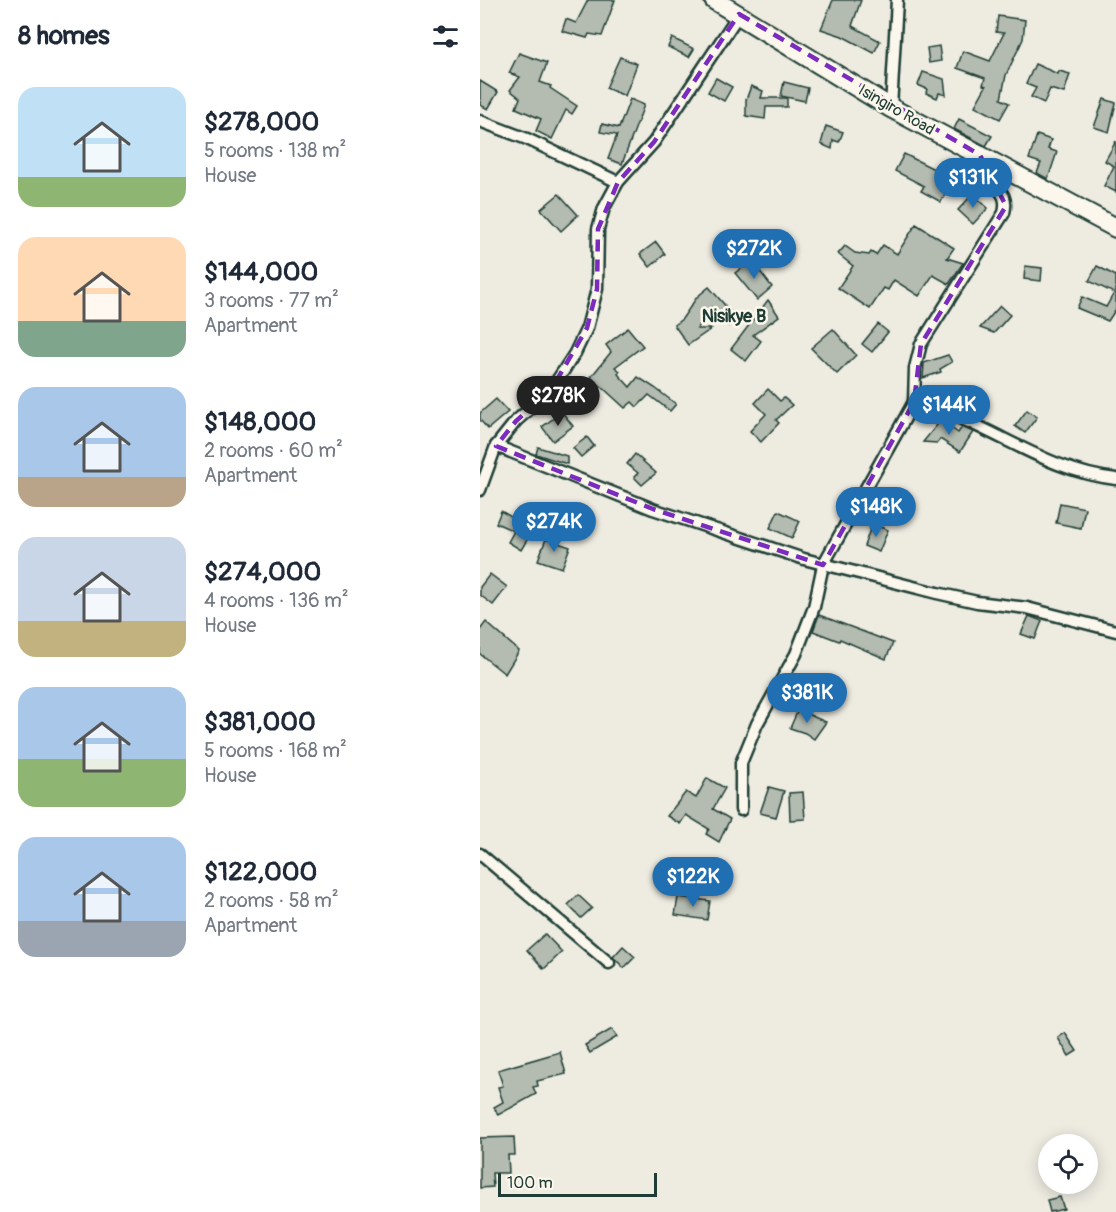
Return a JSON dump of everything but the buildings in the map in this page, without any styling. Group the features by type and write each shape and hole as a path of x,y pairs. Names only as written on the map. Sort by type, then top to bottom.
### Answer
{"main road":[{"name":"Isingiro Road","path":"714,0 891,108 1116,228"}],"street":[{"path":"891,108 897,0"},
{"path":"481,483 496,446 516,421 551,390 575,353 587,328 597,289 598,229 604,207 618,182 654,142 739,14"},
{"path":"480,121 527,138 618,182"},
{"path":"741,810 741,763 757,724 796,654 814,607 824,565 914,402 915,368 921,344 1004,213 1006,198 1001,189 988,176 981,155"},
{"path":"914,402 960,418 1054,463 1080,472 1116,479"},
{"path":"496,446 653,509 824,565 967,600 1066,616 1116,631"},
{"path":"480,854 609,963"}],"highlighted area":[{"path":"739,14 980,155 1006,206 921,344 914,402 823,565 653,509 496,446 516,421 551,390 587,328 597,289 598,229 618,182 654,142"}],"district":[{"name":"Nisikye B","path":"734,316"}]}
